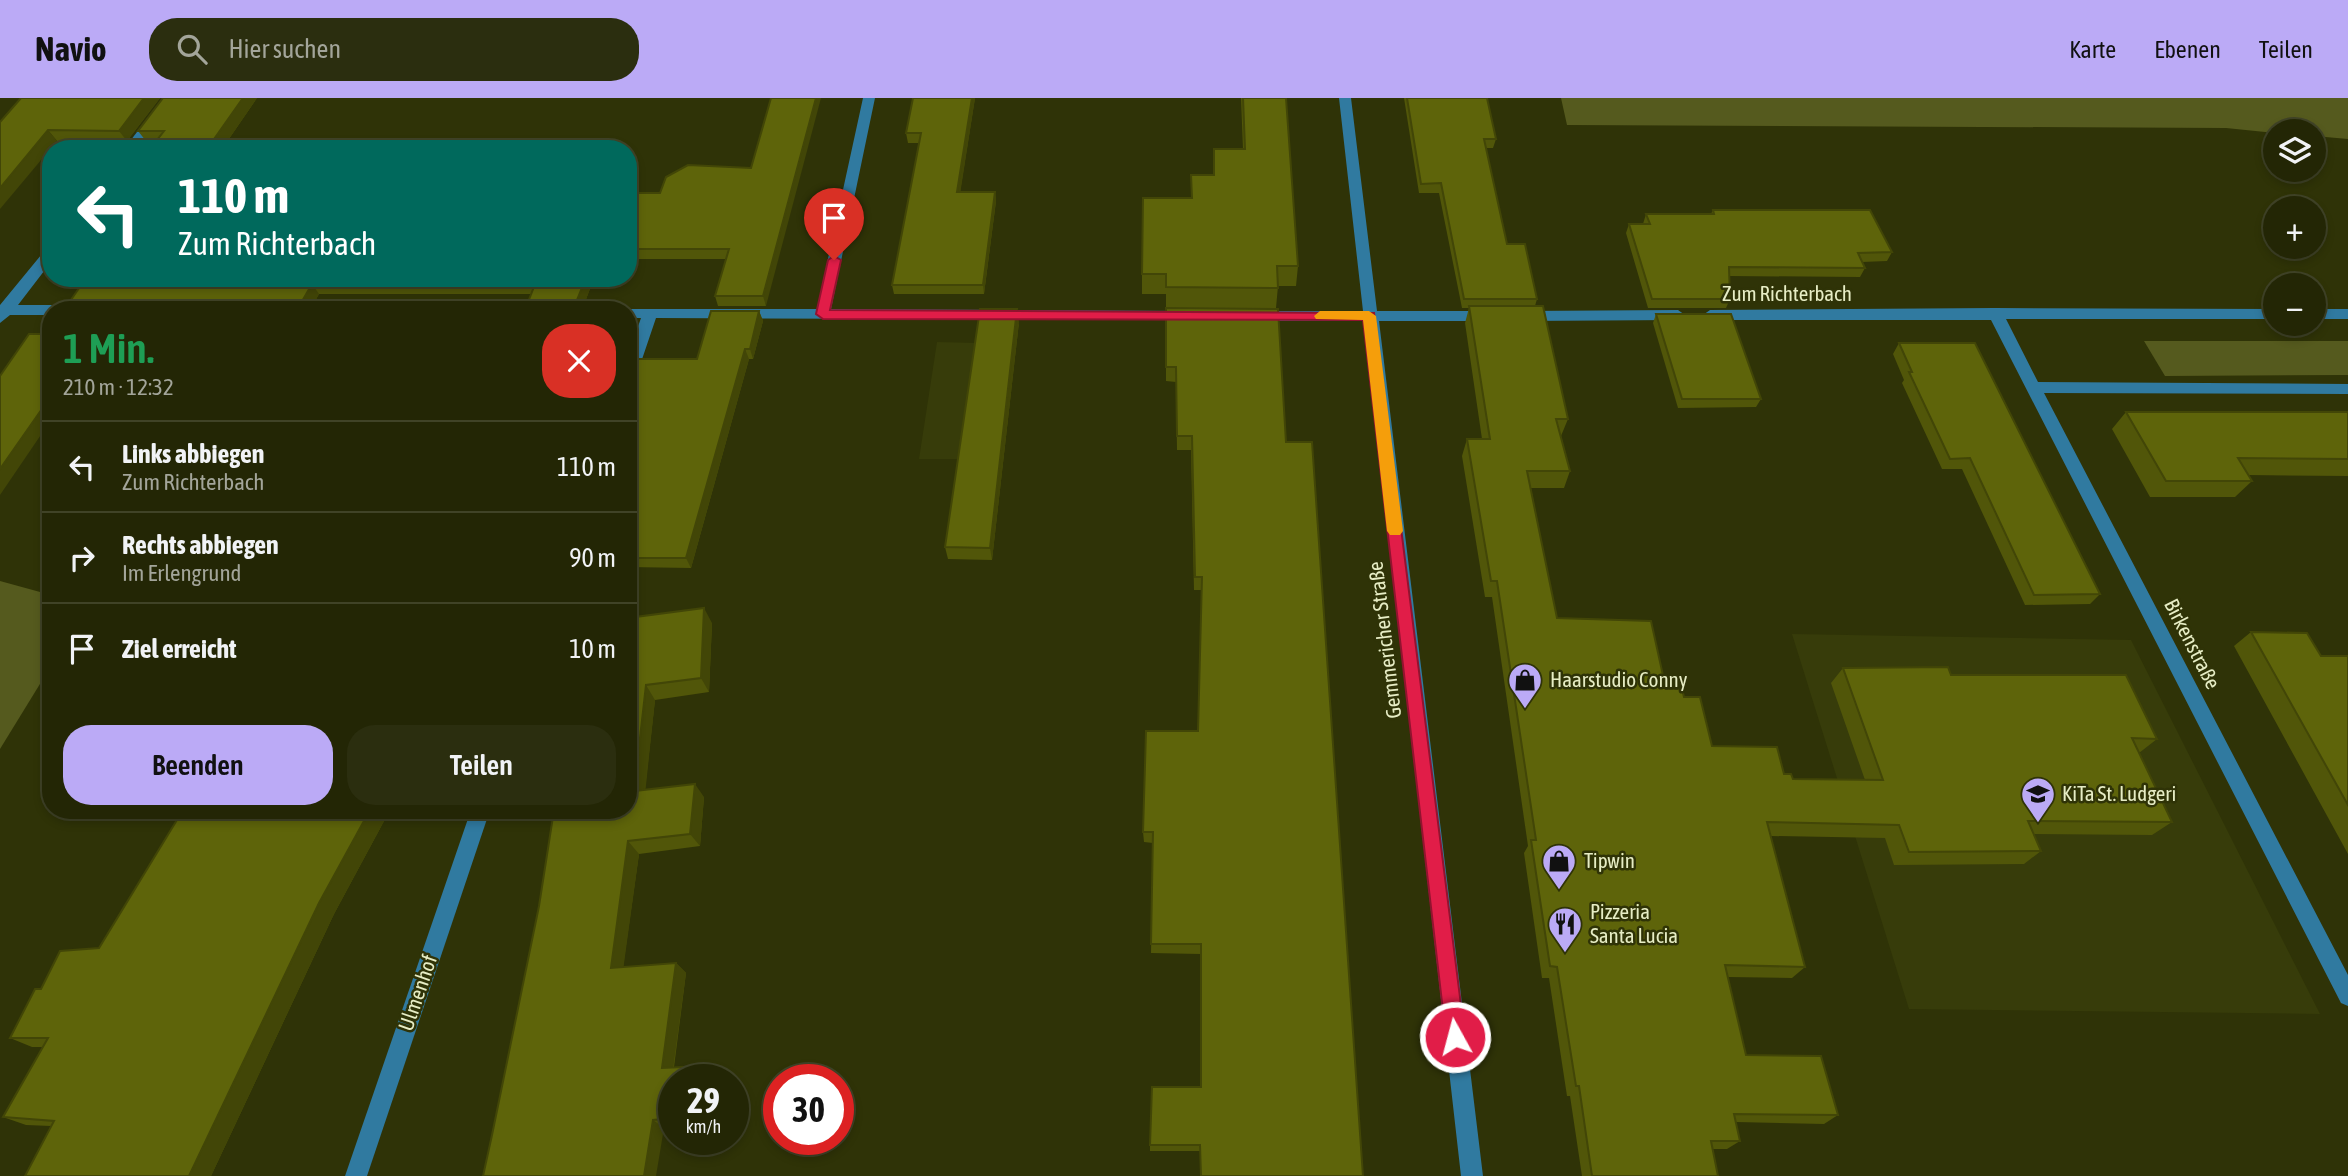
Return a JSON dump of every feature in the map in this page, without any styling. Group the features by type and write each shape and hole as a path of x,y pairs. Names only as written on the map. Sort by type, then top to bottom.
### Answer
{"street":[{"path":"137,140 169,98"},
{"path":"823,314 869,98"},
{"name":"Gemmericher Straße","path":"1345,98 1472,1176"},
{"path":"2,313 42,263"},
{"path":"2,313 42,311"},
{"path":"637,313 1208,316"},
{"path":"637,351 650,313"},
{"name":"Birkenstraße","path":"1995,313 2348,996"},
{"name":"Zum Richterbach","path":"1235,316 2263,314"},
{"path":"2326,314 2348,314"},
{"path":"2033,387 2348,389"},
{"name":"Ulmenhof","path":"356,1176 478,819"}],"shaded area":[{"path":"1561,98 2348,98 2348,139 2326,137 2326,119 2263,119 2263,132 2226,128 1567,125"},
{"path":"2144,341 2348,341 2348,375 2165,376"},
{"path":"937,342 1016,344 1003,459 919,459"},
{"path":"0,581 42,593 42,681 0,749"},
{"name":"KiTa St. Ludgeri","path":"1792,634 2131,640 2320,1014 1909,1009"}],"building":[{"path":"21,98 144,98 119,131 48,130 0,188 0,122"},
{"path":"163,98 243,98 213,140 157,140 164,131 138,131"},
{"path":"771,98 816,98 763,296 715,296 729,249 637,249 637,193 660,193 666,177 688,165 751,168"},
{"path":"913,98 972,98 957,192 995,192 983,285 892,285 921,133 906,133"},
{"path":"1243,98 1286,98 1298,266 1277,266 1278,288 1166,287 1166,274 1142,274 1143,198 1192,198 1191,175 1214,175 1214,149 1245,149"},
{"path":"1407,98 1487,98 1496,139 1484,139 1507,244 1525,244 1537,299 1464,299 1441,183 1421,184"},
{"path":"1713,210 1870,210 1892,252 1858,253 1865,268 1729,267 1730,299 1652,299 1629,224 1650,224 1646,214 1714,214"},
{"path":"80,287 310,287 302,301 70,301"},
{"path":"534,287 582,287 577,301 528,301"},
{"path":"1469,306 1543,306 1568,419 1556,419 1570,471 1527,471 1557,618 1651,621 1666,689 1682,689 1684,697 1700,697 1712,746 1777,747 1784,774 1791,774 1793,779 1883,780 1843,668 1948,667 1951,675 2126,675 2157,739 2132,738 2172,822 2028,821 2041,851 1909,852 1899,825 1767,822 1805,967 1725,965 1746,1055 1821,1056 1838,1115 1734,1114 1740,1141 1711,1141 1718,1176 1592,1176 1557,967 1550,966 1531,840 1536,840 1497,581 1491,581 1467,439 1490,439"},
{"path":"1166,308 1278,309 1286,442 1312,442 1363,1176 1201,1176 1200,1145 1150,1145 1152,1087 1201,1087 1201,944 1151,944 1153,832 1143,832 1146,731 1198,731 1202,577 1195,577 1192,436 1177,436 1176,367 1166,367"},
{"path":"980,309 1017,309 990,548 945,547"},
{"path":"711,311 759,311 750,349 745,349 686,558 637,558 637,359 697,359"},
{"path":"1656,314 1731,314 1761,399 1682,399"},
{"path":"29,334 42,334 42,409 0,469 0,376"},
{"path":"1899,343 1975,343 2100,594 2034,595 1970,458 1950,459 1909,372 1912,372"},
{"path":"2126,412 2348,412 2348,459 2238,458 2252,481 2166,481"},
{"path":"704,608 701,678 646,685 637,764 637,617"},
{"path":"2251,632 2307,633 2321,656 2348,656 2348,805"},
{"path":"695,784 690,834 628,841 611,968 676,963 663,1064 658,1064 658,1120 653,1120 644,1176 483,1176 539,906 553,819 637,819 637,791"},
{"path":"178,819 365,819 319,903 189,1176 25,1176 54,1121 3,1117 48,1038 10,1038 35,989 41,989 60,951 99,948"}],"slow traffic":[{"path":"1320,316 1369,316 1395,531"}],"place":[{"name":"Haarstudio Conny","path":"1525,710"},
{"name":"KiTa St. Ludgeri","path":"2038,824"},
{"name":"Tipwin","path":"1559,891"},
{"name":"Pizzeria Santa Lucia","path":"1565,954"}],"route":[{"path":"834,260 823,314 1369,316 1455,1037"}]}
